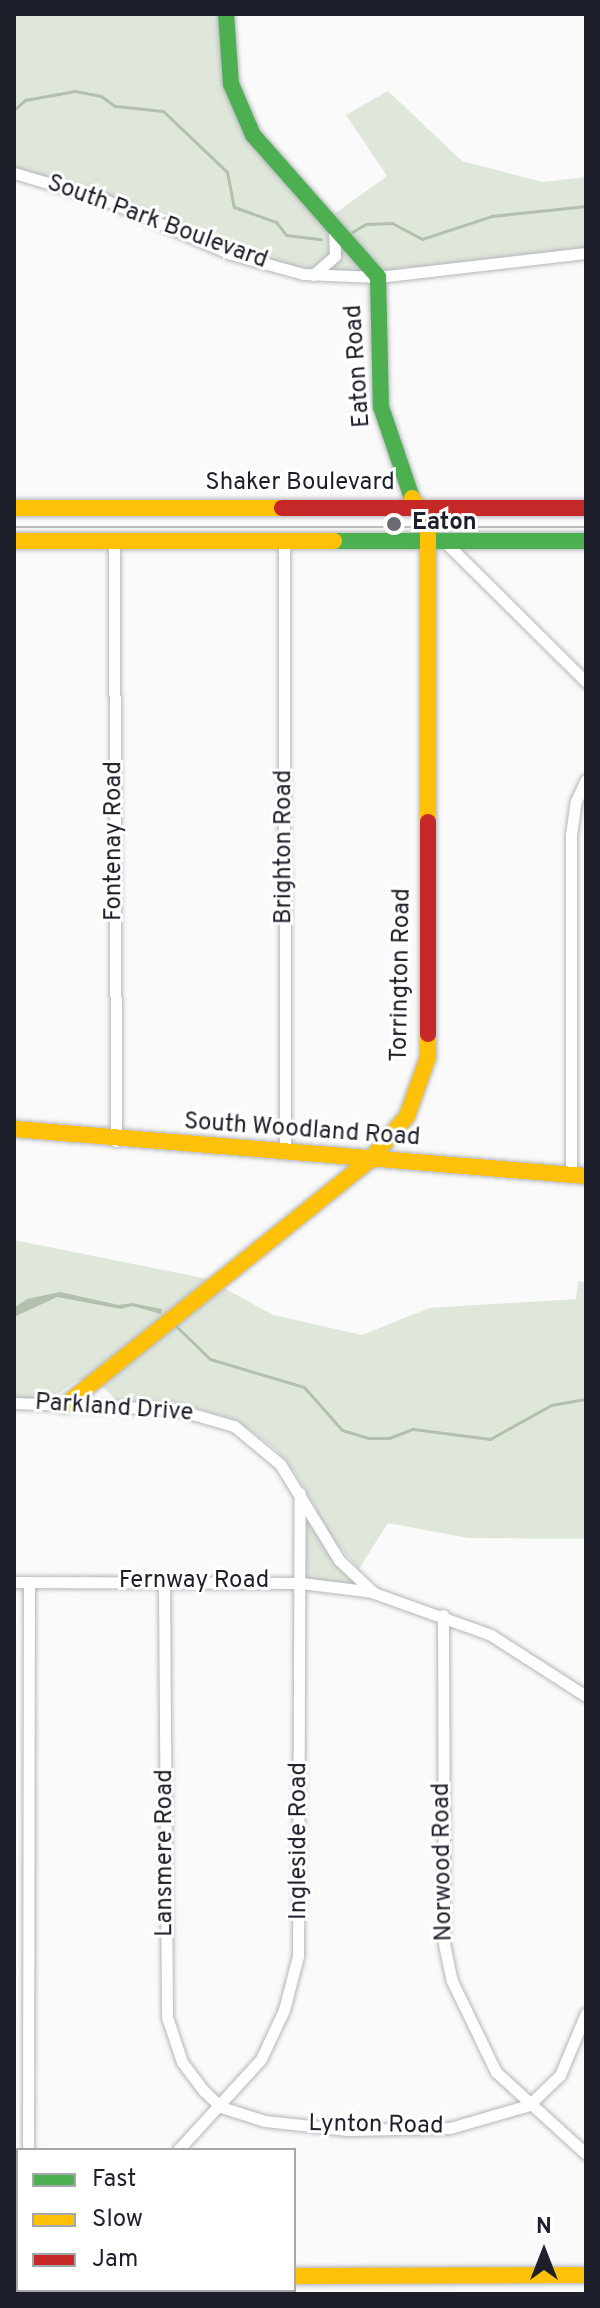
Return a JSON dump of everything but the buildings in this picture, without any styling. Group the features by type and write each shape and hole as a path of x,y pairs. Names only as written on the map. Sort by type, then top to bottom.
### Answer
{"street":[{"name":"Eaton Road","path":"226,14 231,84 253,135 378,277 381,407 409,494 433,536 586,682"},
{"name":"South Park Boulevard","path":"14,173 103,199 231,254 313,275 378,277 586,253"},
{"path":"313,275 335,256 334,229"},
{"name":"Shaker Boulevard","path":"14,508 586,508"},
{"path":"14,541 433,536 586,541"},
{"name":"Torrington Road","path":"65,1405 370,1160 407,1116 428,1057 433,536"},
{"name":"Brighton Road","path":"284,540 285,1153"},
{"name":"Fontenay Road","path":"114,541 116,1141"},
{"path":"578,1176 571,835 576,801 586,780"},
{"name":"South Woodland Road","path":"14,1129 116,1141 578,1176"},
{"name":"Parkland Drive","path":"14,1403 175,1409 220,1421 260,1443 300,1493 314,1524 339,1560 374,1593 443,1615 525,1653 586,1696"},
{"name":"Ingleside Road","path":"180,2148 248,2078 271,2039 298,1956 300,1493"},
{"name":"Fernway Road","path":"14,1582 301,1583 374,1593"},
{"path":"28,2148 29,1582"},
{"name":"Lansmere Road","path":"164,1582 167,2017 182,2062 221,2107"},
{"name":"Norwood Road","path":"443,1615 444,1944 468,2022 496,2072 586,2154"},
{"path":"529,2105 560,2075 586,2013"},
{"name":"Lynton Road","path":"221,2107 306,2127 402,2132 450,2128 529,2105"},
{"path":"296,2276 586,2275"}],"shaded area":[{"path":"14,14 226,14 243,113 326,220 387,176 346,115 388,91 462,161 542,182 586,177 586,253 378,277 265,266 159,222 14,173"},
{"path":"14,1240 208,1279 273,1315 362,1335 429,1308 576,1299 578,1281 586,1282 586,1539 468,1538 388,1523 359,1569 333,1540 296,1474 275,1449 239,1422 198,1408 117,1401 103,1387 78,1380 52,1398 14,1398"},
{"path":"60,1292 119,1305 132,1303 162,1309 161,1314 132,1306 121,1309 57,1297 14,1317 14,1308 27,1299"},
{"path":"300,1493 314,1524 374,1593 301,1583"}],"waterway":[{"path":"14,110 25,100 75,91 101,96 115,106 163,111 227,172 234,207 276,222 286,235 321,239"},
{"path":"352,232 366,224 392,223 422,239 492,216 586,206"},
{"path":"176,1326 210,1359 304,1387 342,1430 368,1438 389,1438 413,1429 490,1439 551,1405 586,1399"}],"tram line":[{"path":"14,527 586,527"}],"traffic: fast":[{"path":"226,14 231,84 253,135 378,277 381,407 412,498"},
{"path":"334,541 586,541"}],"traffic: slow":[{"path":"412,498 428,521 428,822"},
{"path":"14,508 282,508"},
{"path":"14,541 334,541"},
{"path":"65,1405 370,1160 407,1116 428,1057 428,1034"},
{"path":"14,1129 586,1176"},
{"path":"296,2276 586,2275"}],"traffic: jam":[{"path":"282,508 586,508"},
{"path":"428,822 428,1034"}],"place":[{"name":"Eaton","path":"394,524"}]}
